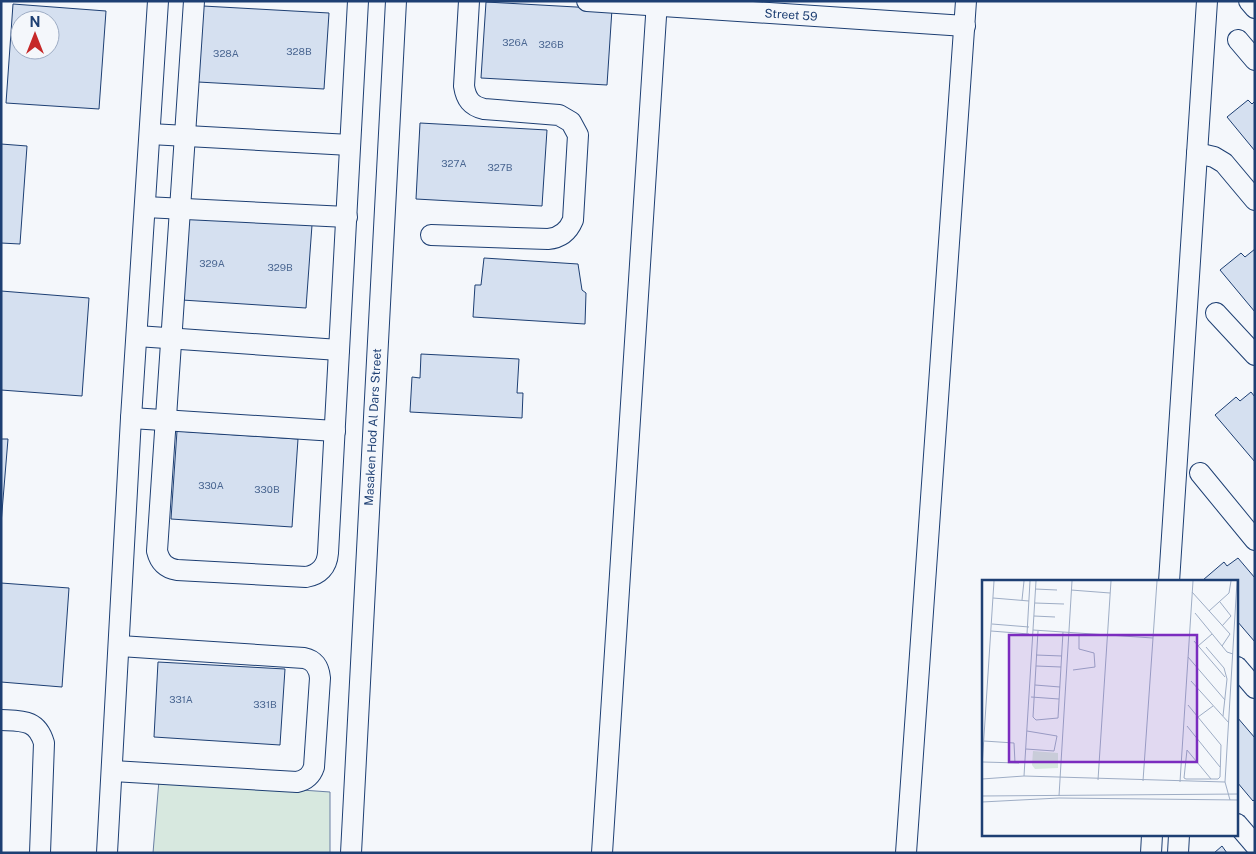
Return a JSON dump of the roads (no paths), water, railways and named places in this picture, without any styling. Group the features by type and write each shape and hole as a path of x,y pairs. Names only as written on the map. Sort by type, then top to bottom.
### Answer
{"street":[{"path":"107,853 120,646 131,418 158,1"},
{"path":"194,1 157,552 161,562 171,569 306,577 313,576 319,572 328,561 358,1"},
{"name":"Masaken Hod Al Dars Street","path":"351,853 396,1"},
{"path":"431,235 548,239 566,232 573,220 578,135 572,122 559,115 484,110 469,102 465,94 468,1"},
{"name":"Street 59","path":"587,1 657,4 965,26"},
{"path":"906,853 966,1"},
{"path":"1169,580 1207,1"},
{"path":"1249,1 1255,8"},
{"path":"602,853 657,4"},
{"path":"1238,40 1255,60"},
{"path":"150,134 350,145"},
{"path":"1197,153 1214,157 1224,163 1255,200"},
{"path":"145,207 346,217"},
{"path":"1216,313 1255,355"},
{"path":"137,336 339,350"},
{"path":"131,418 335,431"},
{"path":"1200,473 1255,540"},
{"path":"113,770 303,781 312,773 314,767 320,678 320,672 314,662 304,658 120,646"},
{"path":"1238,668 1255,688"},
{"path":"1,720 22,721 33,725 42,735 44,743 40,853"},
{"path":"1238,825 1253,840"},
{"path":"1151,853 1152,836"},
{"path":"1178,853 1179,836"}]}
